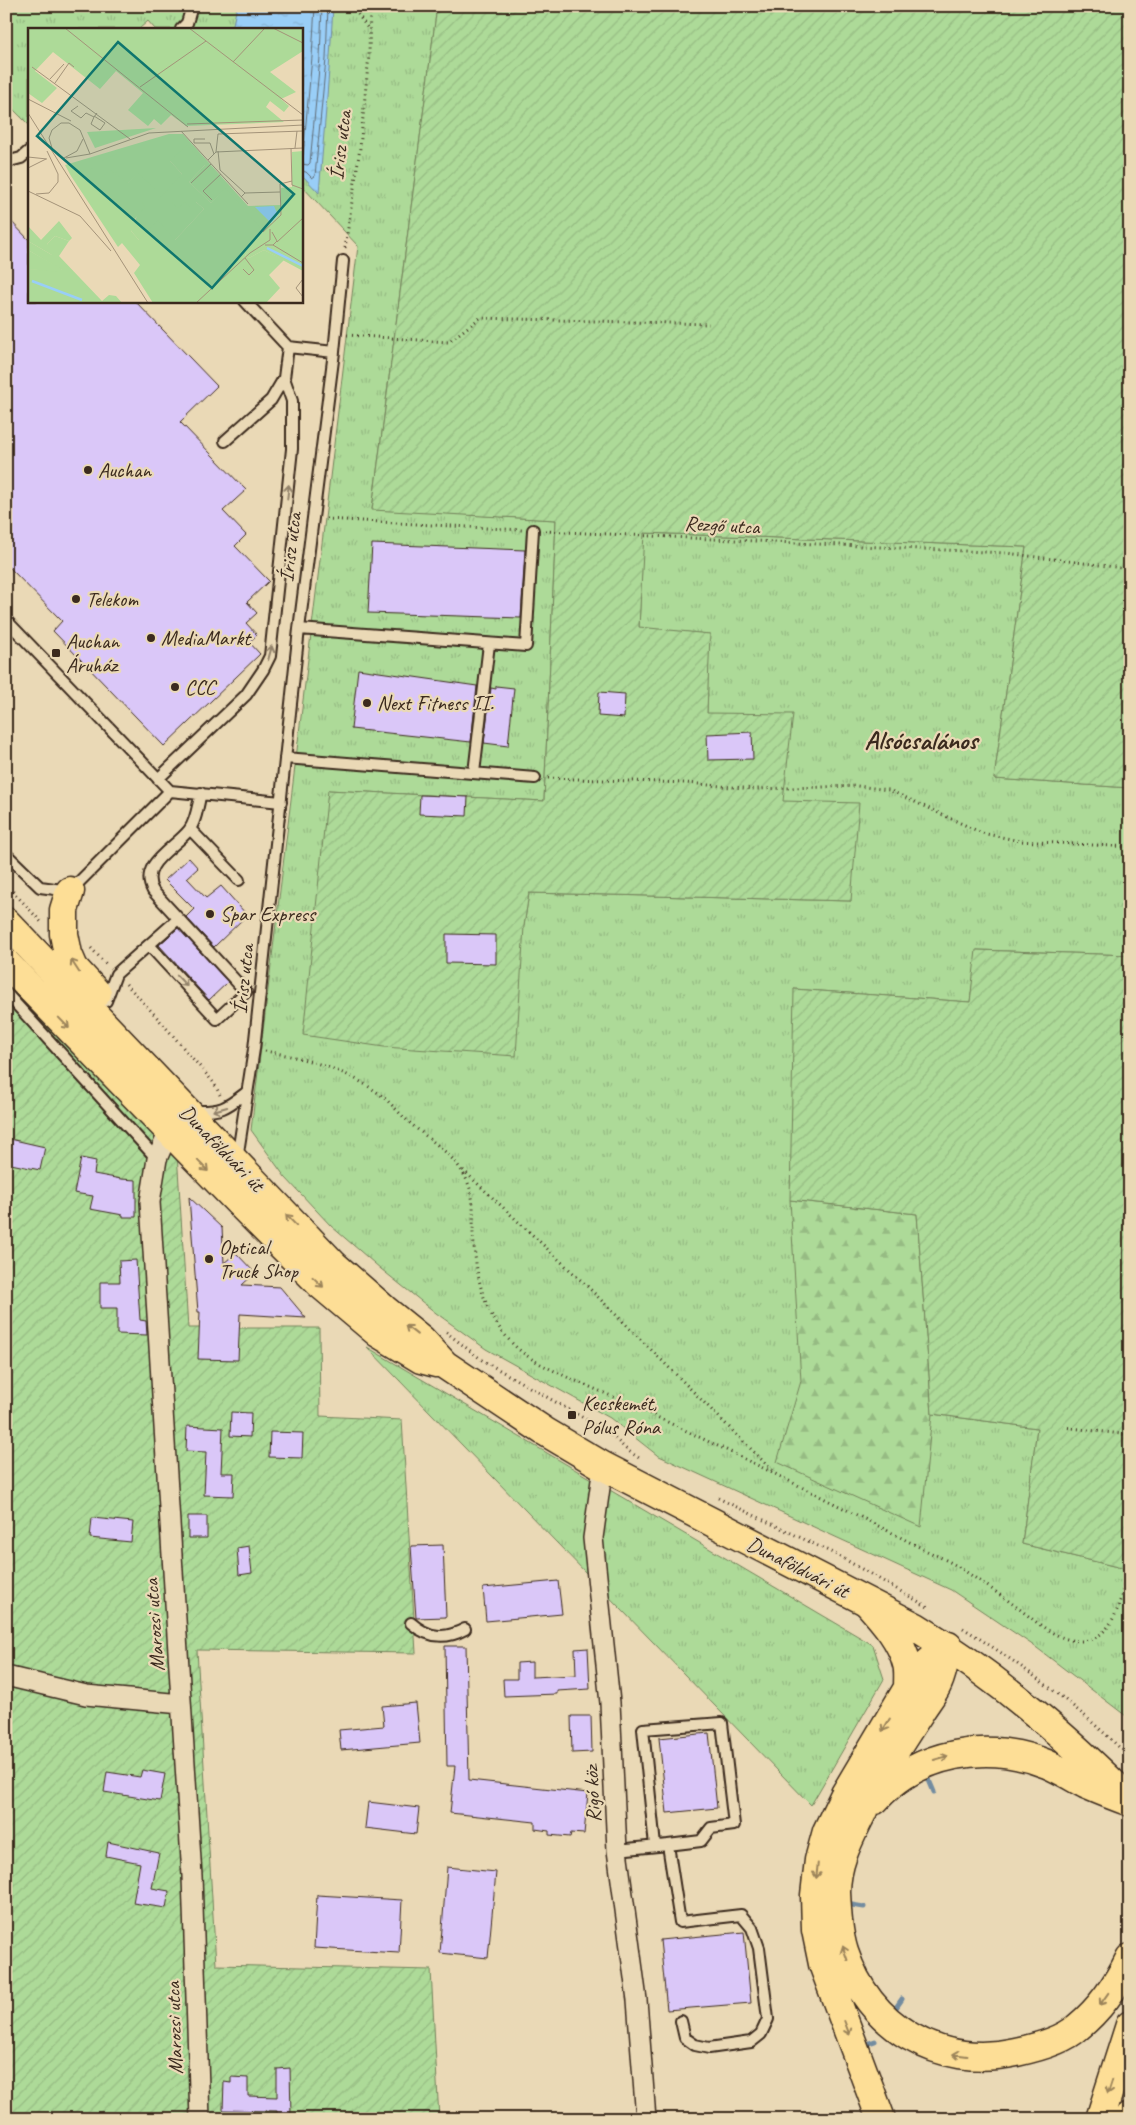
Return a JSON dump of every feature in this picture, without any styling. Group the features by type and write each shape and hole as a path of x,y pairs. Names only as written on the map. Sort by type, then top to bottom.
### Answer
{"main road":[{"path":"70,891 64,910 64,934 68,954 74,968 160,1063 182,1106"},
{"name":"Dunaföldvári út","path":"6,922 334,1265 422,1339 445,1365 514,1412 603,1466 916,1627 952,1636 1059,1732 1130,1801"},
{"name":"Dunaföldvári út","path":"6,963 285,1251 378,1333 421,1359 445,1365"},
{"path":"130,1052 133,1071 167,1115 169,1131"},
{"path":"868,1603 885,1622 898,1643 907,1664 908,1688"},
{"path":"881,2119 823,1964 816,1930 815,1895 818,1860 827,1830 845,1794 908,1688 952,1636"},
{"path":"952,1636 939,1682 875,1784 849,1838 840,1862 836,1890 838,1922 844,1951 861,1987 874,2006 904,2034 939,2051 962,2056 1001,2055 1040,2047 1077,2028 1100,2005 1130,1958"},
{"path":"861,1816 886,1787 912,1768 939,1758 971,1751 1003,1753 1046,1764 1089,1786 1130,1801"},
{"path":"1100,2119 1130,2025"}],"street":[{"name":"Marozsi utca","path":"169,1131 157,1159 150,1202 192,1876 200,2119"},
{"name":"Rigó köz","path":"603,1466 594,1538 610,1713 617,1850 637,2000 646,2119"},
{"path":"6,1676 86,1695 181,1704"}],"lane":[{"path":"182,28 187,23 192,6"},
{"path":"6,162 22,158 28,152"},
{"name":"Írisz utca","path":"236,1163 254,1049 299,629 334,352 342,261"},
{"path":"245,302 288,347 334,352"},
{"path":"225,441 271,400 284,378 288,347"},
{"path":"158,779 246,695 263,670 272,648 292,449 292,401 284,378"},
{"path":"299,629 526,646 533,530"},
{"path":"6,620 170,791 281,802"},
{"path":"474,773 489,644"},
{"path":"286,758 534,778"},
{"path":"6,854 40,887 70,891 170,791"},
{"path":"148,945 217,1019 246,992 178,919 148,883 148,874 152,866 190,829 201,793"},
{"path":"190,829 239,880"},
{"path":"105,1002 116,974 178,919"},
{"path":"6,993 157,1159"},
{"path":"182,1106 210,1111 226,1108 247,1092"},
{"path":"411,1623 421,1632 441,1637 454,1635 465,1629"},
{"path":"617,1850 668,1845 701,1841 711,1828 734,1825 722,1723 643,1729 655,1846"},
{"path":"668,1845 680,1922 741,1915 752,1928 759,1948 768,2019 761,2034 750,2042 708,2048 695,2045 685,2038 681,2021"}],"path":[{"path":"352,6 369,30"},
{"name":"Írisz utca","path":"342,261 360,148 370,6"},
{"path":"336,334 448,342 480,318 708,324"},
{"name":"Rezgő utca","path":"312,518 1006,553 1130,569"},
{"path":"534,778 686,782 756,789 856,786 889,790 982,833 1020,841 1130,846"},
{"path":"6,884 48,929 84,942 116,974 155,1015 214,1083 226,1108"},
{"path":"254,1049 291,1055 328,1067 354,1078 381,1095 402,1116 449,1154 461,1168 586,1286 775,1474"},
{"path":"461,1168 472,1198 475,1264 478,1285 499,1325 515,1346 534,1362 775,1474 962,1569 1048,1631 1081,1641 1102,1633 1112,1623 1123,1590 1130,1528"},
{"path":"443,1330 482,1360 608,1432 627,1450 643,1461"},
{"path":"1063,1427 1130,1435"},
{"path":"714,1496 839,1556 934,1610"},
{"path":"952,1636 1013,1661 1074,1709 1130,1758"}],"green space":[{"path":"6,6 437,6 372,509 556,520 544,801 328,790 524,926 529,893 851,901 783,801 707,713 709,634 639,628 643,533 1026,547 994,779 1130,788 1130,955 977,950 970,1002 794,989 917,1214 932,1414 1037,1428 1022,1544 1130,1570 1130,1719 1037,1648 951,1590 657,1455 610,1418 486,1349 436,1313 331,1226 285,1177 251,1130 358,246 302,186 302,28 154,28 148,21 140,28 28,28 28,124 6,102"},
{"path":"437,6 1130,6 1130,788 994,779 1026,547 644,533 639,627 710,634 707,713 793,714 783,801 859,803 851,901 529,893 524,926 516,1056 384,1047 303,1035 328,790 544,801 556,520 372,510"},
{"path":"976,950 1130,955 1130,1570 1022,1544 1037,1428 932,1414 917,1214 790,1200 794,989 970,1002"},
{"path":"6,974 177,1153 188,1328 319,1328 320,1416 402,1420 416,1653 197,1650 216,1965 431,1970 439,2119 6,2119"},
{"path":"790,1200 917,1214 932,1414 921,1527 777,1462 801,1381"},
{"path":"367,1347 873,1645 884,1679 811,1805"}],"water":[{"path":"237,6 333,6 319,193 302,175 302,28 232,28"}],"building":[{"path":"6,216 28,239 28,302 136,302 217,386 180,422 246,490 223,511 246,535 235,546 269,581 247,602 257,613 246,623 257,635 249,642 260,654 164,746 53,631 62,621 6,564"},
{"path":"372,544 525,550 521,618 368,613"},
{"path":"358,669 477,686 471,742 351,729"},
{"path":"496,686 514,688 508,746 484,743 491,688 496,689"},
{"path":"599,692 625,694 624,718 598,716"},
{"path":"752,732 753,759 708,760 707,734"},
{"path":"420,795 468,797 467,816 419,814"},
{"path":"189,858 198,868 187,878 206,898 221,886 247,915 214,947 186,917 194,909 165,880"},
{"path":"178,928 228,982 209,1000 159,945"},
{"path":"446,934 496,935 496,964 446,963"},
{"path":"10,1139 45,1147 40,1170 6,1163"},
{"path":"81,1158 96,1161 94,1174 136,1180 136,1217 123,1217 123,1215 90,1209 93,1196 74,1193"},
{"name":"Optical Truck Shop","path":"189,1197 222,1228 224,1263 236,1253 255,1273 242,1285 280,1287 306,1318 240,1314 238,1360 198,1359 200,1312 198,1312"},
{"path":"136,1260 140,1320 146,1321 147,1335 117,1334 117,1308 100,1308 100,1282 120,1282 119,1261"},
{"path":"231,1412 251,1413 250,1437 230,1436"},
{"path":"187,1426 223,1428 221,1473 234,1473 233,1496 204,1495 206,1452 186,1451"},
{"path":"270,1432 303,1433 302,1458 269,1457"},
{"path":"188,1516 207,1516 207,1538 188,1538"},
{"path":"92,1518 133,1522 131,1542 90,1538"},
{"path":"443,1545 446,1617 416,1618 411,1546"},
{"path":"249,1546 252,1573 239,1575 237,1548"},
{"path":"558,1581 562,1614 486,1621 483,1588"},
{"path":"445,1646 466,1646 469,1780 588,1793 584,1834 571,1833 570,1837 549,1835 549,1831 535,1829 535,1822 450,1813 455,1766 447,1766"},
{"path":"588,1648 590,1689 557,1691 557,1694 504,1696 503,1679 517,1679 517,1663 532,1662 532,1677 576,1675 575,1649"},
{"path":"416,1703 420,1743 341,1750 339,1730 384,1726 382,1706"},
{"path":"571,1716 591,1716 592,1752 572,1753"},
{"path":"709,1733 717,1808 667,1813 659,1738"},
{"path":"142,1770 165,1774 160,1801 104,1792 107,1772 140,1777"},
{"path":"368,1802 419,1808 416,1834 365,1828"},
{"path":"108,1842 159,1853 152,1888 169,1891 166,1908 133,1903 140,1863 106,1856"},
{"path":"447,1867 496,1872 488,1958 440,1953"},
{"path":"317,1895 402,1900 399,1953 314,1948"},
{"path":"744,1932 751,2003 667,2010 660,1940"},
{"path":"290,2068 291,2116 277,2116 277,2111 223,2110 224,2082 231,2083 231,2077 248,2078 248,2096 277,2097 277,2069"}],"waterway":[{"path":"926,1773 934,1792"},
{"path":"846,1904 864,1907"},
{"path":"893,2012 902,1999"},
{"path":"861,2046 875,2041"}],"place":[{"name":"Auchan","path":"88,470"},
{"name":"Telekom","path":"76,599"},
{"name":"MediaMarkt","path":"151,638"},
{"name":"Auchan Áruház","path":"56,653"},
{"name":"CCC","path":"175,687"},
{"name":"Next Fitness II.","path":"367,703"},
{"name":"Spar Express","path":"210,914"},
{"name":"Optical Truck Shop","path":"209,1259"},
{"name":"Kecskemét, Pólus Róna","path":"572,1415"}],"district":[{"name":"Alsócsalános","path":"921,740"}]}
